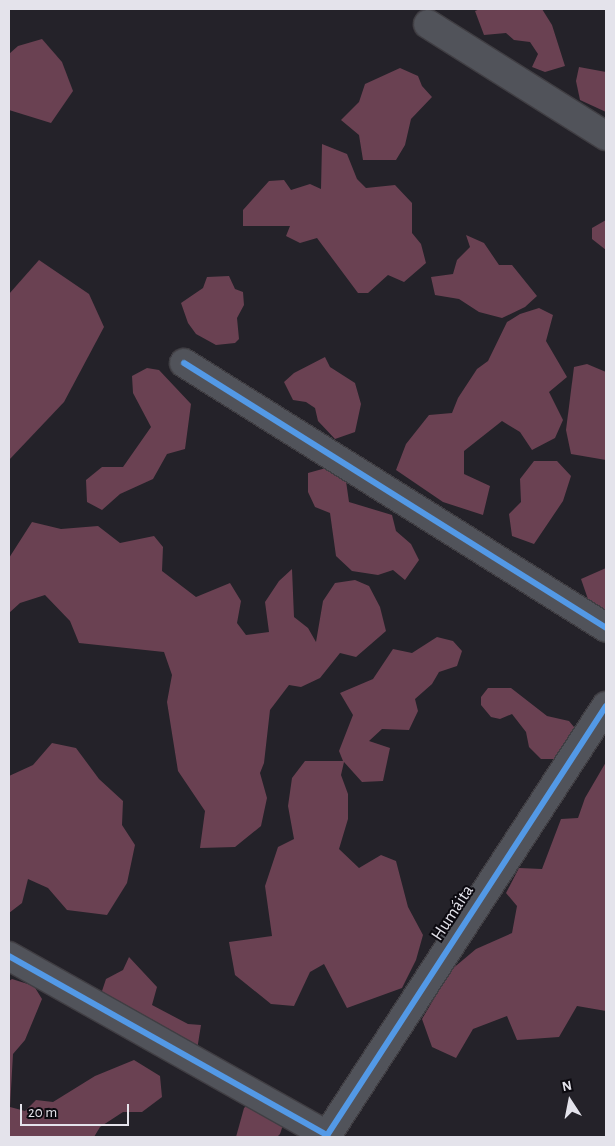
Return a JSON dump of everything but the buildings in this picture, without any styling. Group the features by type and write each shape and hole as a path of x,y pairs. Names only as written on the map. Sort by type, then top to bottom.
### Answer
{"street":[{"path":"428,24 606,136"},
{"path":"184,363 606,628"},
{"name":"Humáita","path":"327,1136 606,706"},
{"path":"9,956 327,1136"}],"shaded area":[{"path":"480,9 542,9 552,25 565,66 545,72 532,67 538,54 530,42 514,40 506,33 484,35 475,11"},
{"path":"42,39 62,62 73,91 51,123 9,110 9,54 18,46"},
{"path":"579,67 606,72 606,112 580,100 576,81"},
{"path":"400,68 418,76 422,86 432,97 411,119 405,145 396,160 363,160 359,135 341,120 359,102 365,84"},
{"path":"322,144 347,154 357,179 366,188 395,185 412,203 412,233 421,244 426,263 404,282 388,275 368,293 358,293 317,238 300,243 286,236 290,226 243,226 243,210 269,181 284,180 291,190 310,184 321,189"},
{"path":"606,220 606,250 592,239 592,228"},
{"path":"466,235 484,243 499,265 512,265 537,296 525,307 502,318 479,312 459,299 435,295 431,277 453,274 457,260 470,247"},
{"path":"39,260 89,294 104,327 64,402 9,460 9,294"},
{"path":"229,276 235,289 243,292 244,305 237,318 239,339 235,343 216,345 196,334 188,323 181,303 203,288 207,277"},
{"path":"539,308 553,315 546,341 567,377 549,392 563,420 555,438 532,450 520,432 502,421 464,451 464,474 490,486 483,515 443,502 396,470 406,444 429,415 452,413 458,398 477,369 488,361 507,322 520,314"},
{"path":"325,357 330,367 355,383 361,404 355,432 335,439 318,421 315,408 306,402 293,400 284,382 294,373"},
{"path":"587,364 606,372 606,460 571,454 566,430 574,367"},
{"path":"147,368 159,370 191,404 185,449 167,454 153,479 120,494 102,510 87,502 86,480 102,467 123,467 151,427 133,393 132,376"},
{"path":"534,461 557,461 571,476 563,501 534,544 512,536 509,514 521,502 520,479"},
{"path":"326,468 345,474 349,502 392,515 396,531 411,544 419,560 405,580 393,570 378,575 352,571 336,556 330,513 315,507 308,492 308,473"},
{"path":"32,522 61,529 98,526 120,543 154,536 163,547 162,571 196,597 230,583 241,601 237,623 246,635 269,632 265,602 279,581 292,569 294,617 308,628 316,642 323,601 335,583 355,580 369,586 380,607 386,631 356,657 340,653 320,678 301,687 289,685 270,710 264,763 260,773 267,798 261,826 235,847 200,848 205,811 178,771 167,702 172,675 164,652 79,643 70,621 45,595 20,603 9,613 9,558"},
{"path":"606,568 606,613 590,605 581,579"},
{"path":"437,637 453,641 462,651 457,666 439,672 432,684 415,699 418,711 409,730 382,729 369,741 390,748 383,781 362,782 344,762 341,775 348,794 348,819 339,849 359,868 381,855 396,861 408,907 423,935 416,960 402,988 347,1008 324,964 310,972 294,1006 271,1004 235,975 229,942 272,936 265,886 278,847 294,839 288,806 292,778 305,761 343,761 339,751 353,715 340,693 373,679 393,649 412,653"},
{"path":"488,688 511,688 547,716 569,721 574,727 574,739 562,759 541,759 529,747 526,732 512,714 500,719 491,717 481,705 481,697"},
{"path":"52,743 76,748 99,779 123,801 122,825 135,845 127,883 107,915 67,910 48,888 28,879 22,903 9,913 9,776 33,765"},
{"path":"606,762 606,1011 577,1006 559,1037 517,1040 507,1016 473,1029 456,1058 432,1047 422,1019 451,970 476,949 512,933 517,906 506,893 519,868 542,869 561,819 578,818 585,798"},
{"path":"129,957 157,987 152,1005 188,1024 201,1025 197,1050 101,994 106,979 123,970"},
{"path":"12,979 34,986 42,999 25,1040 13,1054 10,1107 25,1111 36,1100 53,1102 95,1076 134,1060 160,1076 162,1097 142,1112 123,1112 100,1127 94,1137 9,1137 9,981"},
{"path":"259,1095 286,1116 280,1134 277,1137 236,1137 244,1108"}],"cycle path":[{"path":"184,363 606,628"},
{"path":"326,1137 606,706"},
{"path":"9,956 327,1135"}]}
